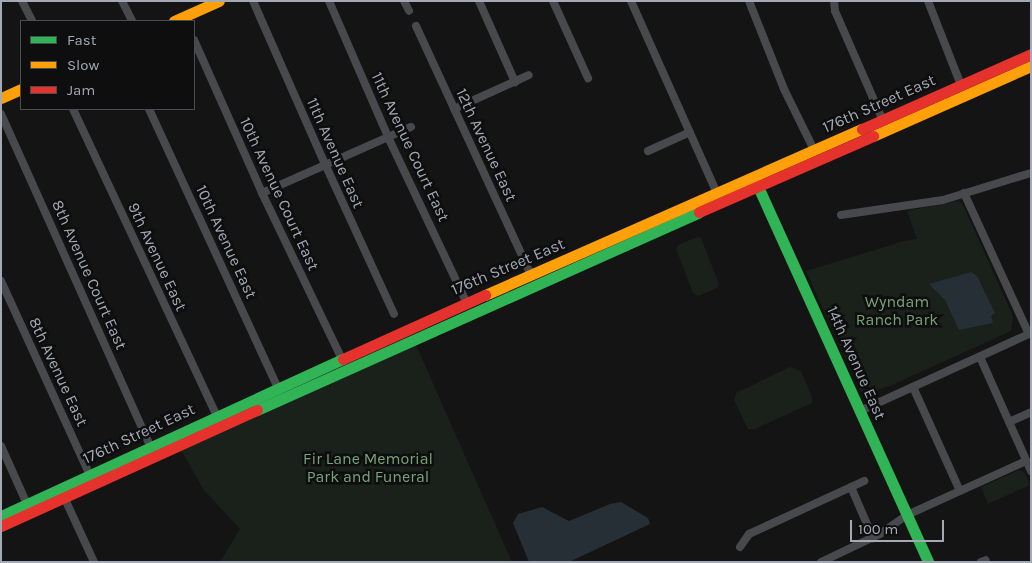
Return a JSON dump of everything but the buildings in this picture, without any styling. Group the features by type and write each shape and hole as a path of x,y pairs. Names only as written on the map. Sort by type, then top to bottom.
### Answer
{"main road":[{"path":"181,20 219,1"},
{"name":"176th Street East","path":"1,516 467,303 717,193 757,183 814,150 883,120 928,106 961,85 1031,54"},
{"name":"176th Street East","path":"1,526 422,334 652,233 757,183 928,106 1031,66"},
{"path":"1,98 20,89"},
{"name":"14th Avenue East","path":"757,183 928,562"},
{"path":"652,233 659,225 713,200 717,193"},
{"path":"422,334 429,326 464,310 467,303"},
{"path":"113,475 118,467 148,453 151,448"},
{"path":"50,504 58,494 88,481 90,475"}],"street":[{"path":"22,1 32,20"},
{"path":"122,1 132,20"},
{"name":"11th Avenue East","path":"253,1 394,314"},
{"name":"11th Avenue Court East","path":"329,1 388,137 467,303"},
{"path":"404,1 409,12"},
{"path":"479,1 515,82"},
{"path":"553,1 588,78"},
{"path":"630,1 717,193"},
{"path":"749,1 784,89 814,150"},
{"path":"834,1 835,11 883,120"},
{"path":"928,1 961,85"},
{"name":"12th Avenue East","path":"416,26 531,275"},
{"name":"10th Avenue Court East","path":"195,42 262,193 342,359"},
{"path":"454,109 529,75"},
{"name":"9th Avenue East","path":"73,110 217,417"},
{"name":"10th Avenue East","path":"149,110 278,388"},
{"name":"8th Avenue Court East","path":"1,114 151,448"},
{"path":"262,193 411,127"},
{"path":"648,151 690,132"},
{"path":"841,215 931,202 1031,173"},
{"path":"860,411 1030,334 964,193"},
{"name":"8th Avenue East","path":"1,281 90,475"},
{"path":"980,357 1031,471"},
{"path":"913,387 960,491"},
{"path":"1009,422 1031,412"},
{"path":"1,446 27,504"},
{"path":"821,562 873,538 907,516 1026,461"},
{"path":"740,547 749,534 864,481"},
{"path":"850,487 873,538"},
{"path":"64,497 94,562"}],"green space":[{"name":"Wyndam Ranch Park","path":"957,201 962,203 1013,316 1011,331 892,385 866,394 861,393 806,271 904,241 917,239 907,211"},
{"path":"697,237 701,238 719,284 717,288 698,296 693,293 676,249 678,245"},
{"name":"Fir Lane Memorial Park and Funeral","path":"416,345 512,562 220,562 240,529 203,489 181,450"},
{"path":"790,367 801,371 812,397 812,403 755,429 748,429 734,400 736,393"},
{"path":"1019,470 1025,473 1030,485 988,504 981,487"}],"shaded area":[{"path":"971,272 977,276 995,313 991,316 993,323 959,330 945,300 929,284"},
{"path":"621,502 648,518 650,524 569,562 529,562 513,523 518,514 542,507 569,521 610,504"}],"traffic: fast":[{"path":"755,180 928,562"},
{"path":"257,410 699,212"},
{"path":"1,516 343,359"}],"traffic: slow":[{"path":"176,20 219,1"},
{"path":"873,136 1031,66"},
{"path":"1,98 20,89"},
{"path":"485,295 862,129"}],"traffic: jam":[{"path":"862,129 1031,54"},
{"path":"699,212 873,136"},
{"path":"343,359 485,295"},
{"path":"1,526 257,410"}]}
